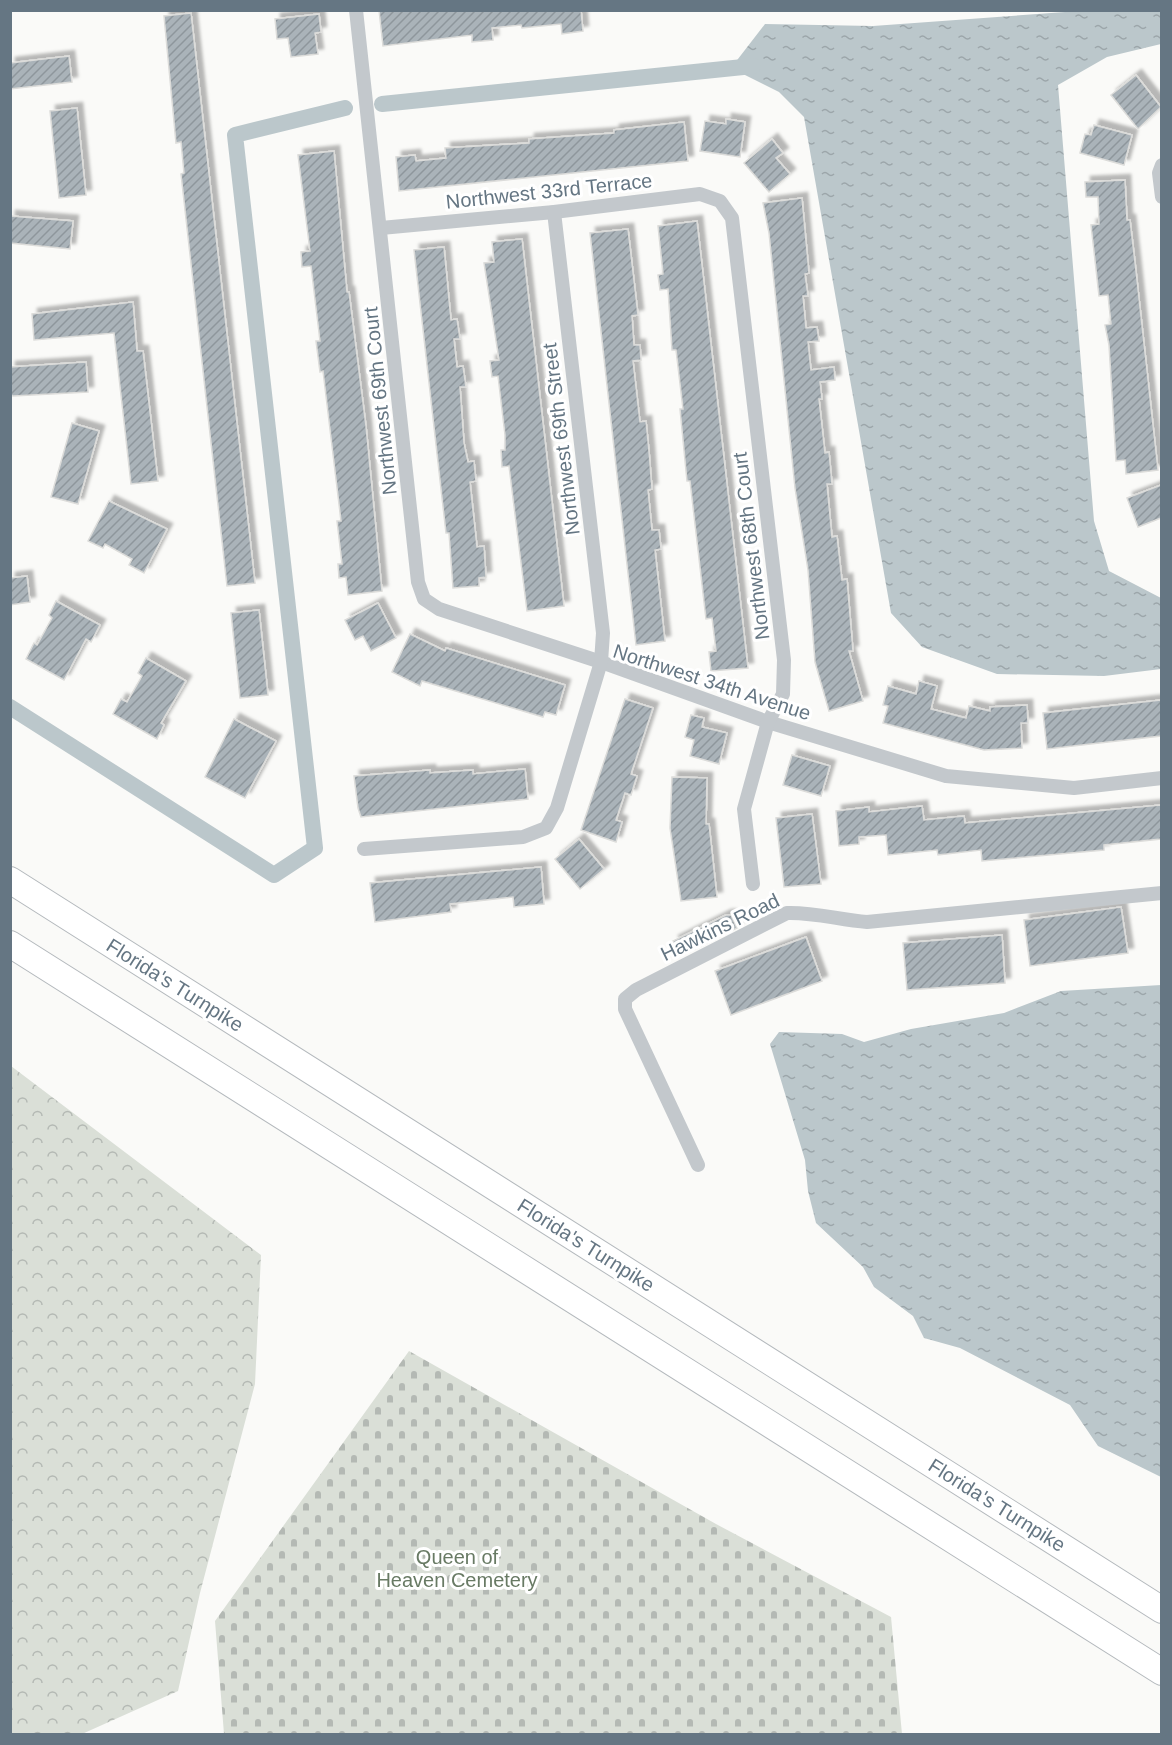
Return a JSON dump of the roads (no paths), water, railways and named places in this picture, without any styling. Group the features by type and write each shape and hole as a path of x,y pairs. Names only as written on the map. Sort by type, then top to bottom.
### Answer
{"highway":[{"name":"Florida's Turnpike","path":"10,880 1161,1610"},
{"path":"10,944 1161,1672"}],"street":[{"name":"Northwest 69th Court","path":"357,10 418,582 424,599 439,609 601,662"},
{"path":"1161,165 1159,172 1161,197"},
{"name":"Northwest 33rd Terrace","path":"381,228 554,212 700,194 720,201"},
{"name":"Northwest 68th Court","path":"720,201 732,218 784,660 783,694 768,722 744,809 753,884"},
{"name":"Northwest 69th Street","path":"554,212 603,633 601,662"},
{"name":"Northwest 34th Avenue","path":"364,849 523,837 546,828 557,808 601,662 768,722 946,776 1074,788 1161,778"},
{"name":"Hawkins Road","path":"698,1165 625,1009 625,999 636,990 787,913 810,913 833,920 867,922 1161,893"}],"water":[{"path":"1079,11 1161,11 1161,44 1107,57 1058,85 1094,521 1109,571 1161,598 1161,669 1104,676 997,674 922,647 891,613 804,117 779,92 731,68 765,24 873,26"},
{"path":"1162,985 1161,1477 1098,1446 1070,1405 960,1348 924,1338 913,1316 874,1287 863,1267 816,1223 808,1191 805,1160 770,1044 779,1032 842,1034 864,1042 911,1029 1004,1013 1061,991"}],"waterway":[{"path":"382,104 753,66"},
{"path":"10,707 274,875 315,848 235,135 345,108"}],"park label":[{"name":"Queen of Heaven Cemetery","path":"457,1568"}]}
